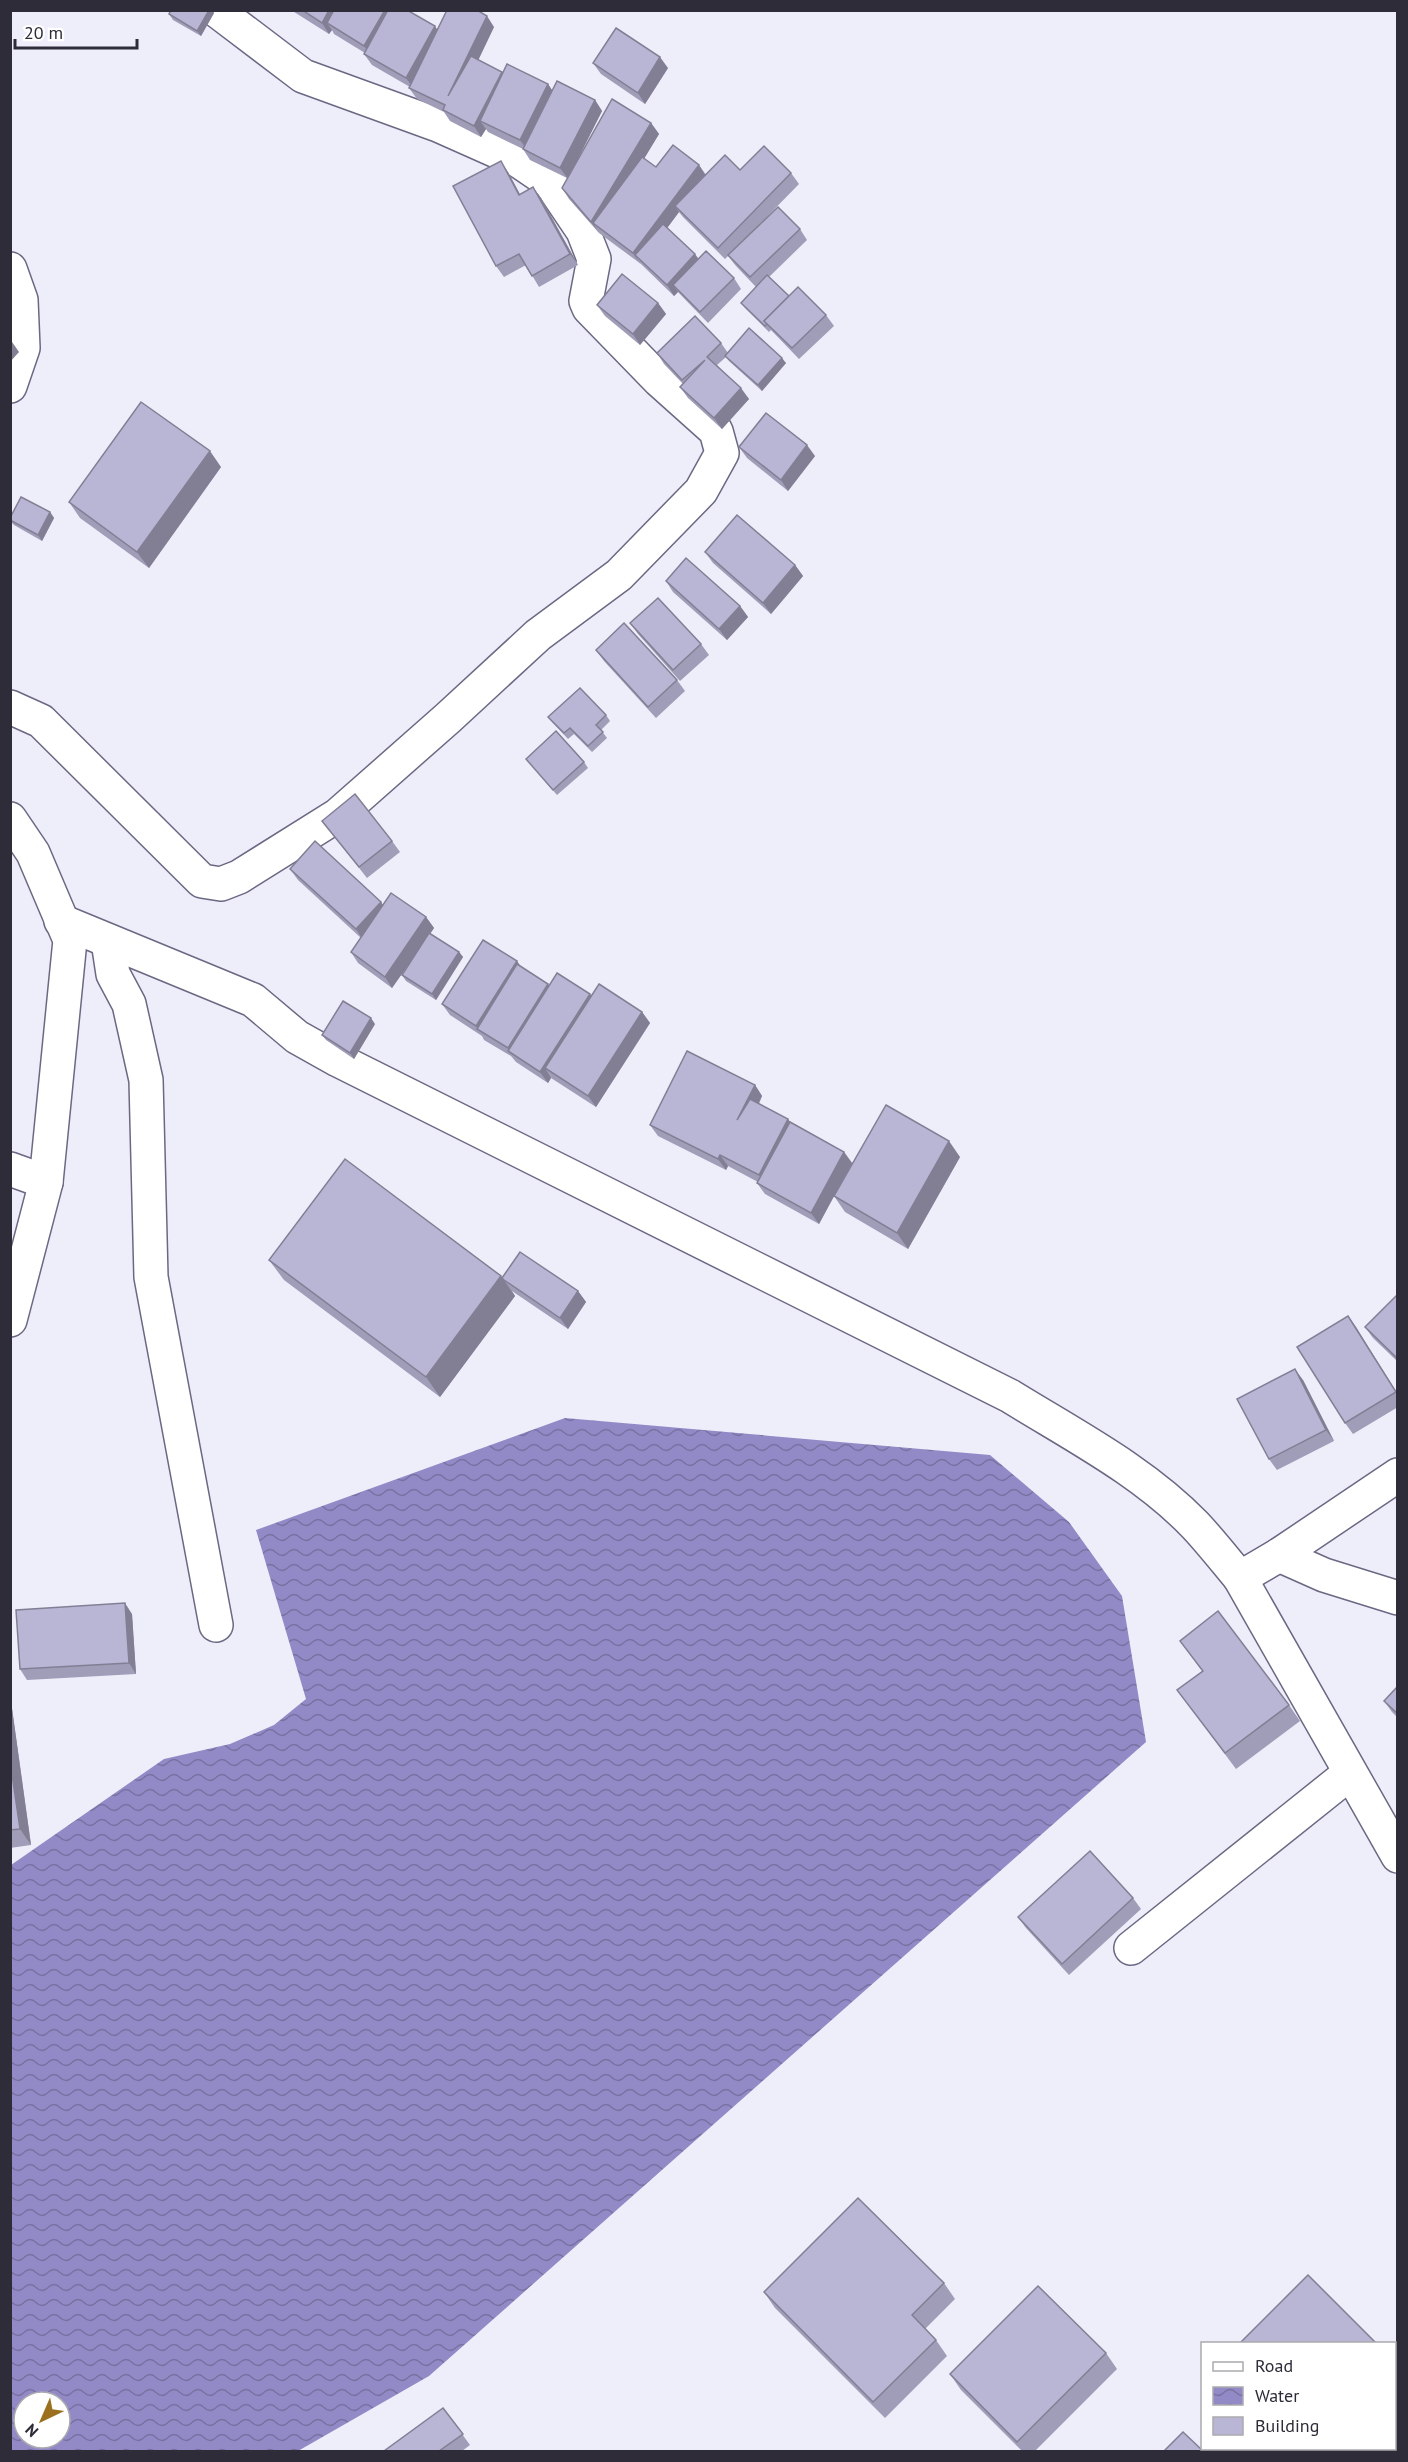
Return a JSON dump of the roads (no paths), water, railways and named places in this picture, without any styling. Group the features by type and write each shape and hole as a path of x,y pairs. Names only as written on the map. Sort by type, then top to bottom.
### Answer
{"street":[{"path":"10,707 41,721 202,880 221,884 239,877 338,815 538,635 619,575 701,491 722,453 716,430 659,380 589,308 586,301 594,259 583,231 550,182 519,161 438,125 303,76 216,10"},
{"path":"10,268 21,300 23,348 10,386"},
{"path":"10,819 33,853 70,940 46,1182 10,1320"},
{"path":"61,921 253,1000 297,1037 338,1060 1010,1396 1090,1445 1149,1485 1194,1524 1240,1578 1398,1856"},
{"path":"108,941 113,974 129,1004 146,1080 151,1277 216,1626"},
{"path":"10,1169 46,1182"},
{"path":"1240,1578 1279,1555 1398,1475"},
{"path":"1279,1555 1324,1575 1398,1598"},
{"path":"1131,1948 1350,1773"}],"water":[{"path":"565,1418 990,1455 1069,1522 1122,1596 1146,1742 429,2376 298,2451 11,2451 11,1865 164,1759 230,1744 274,1725 306,1699 256,1530"}]}
